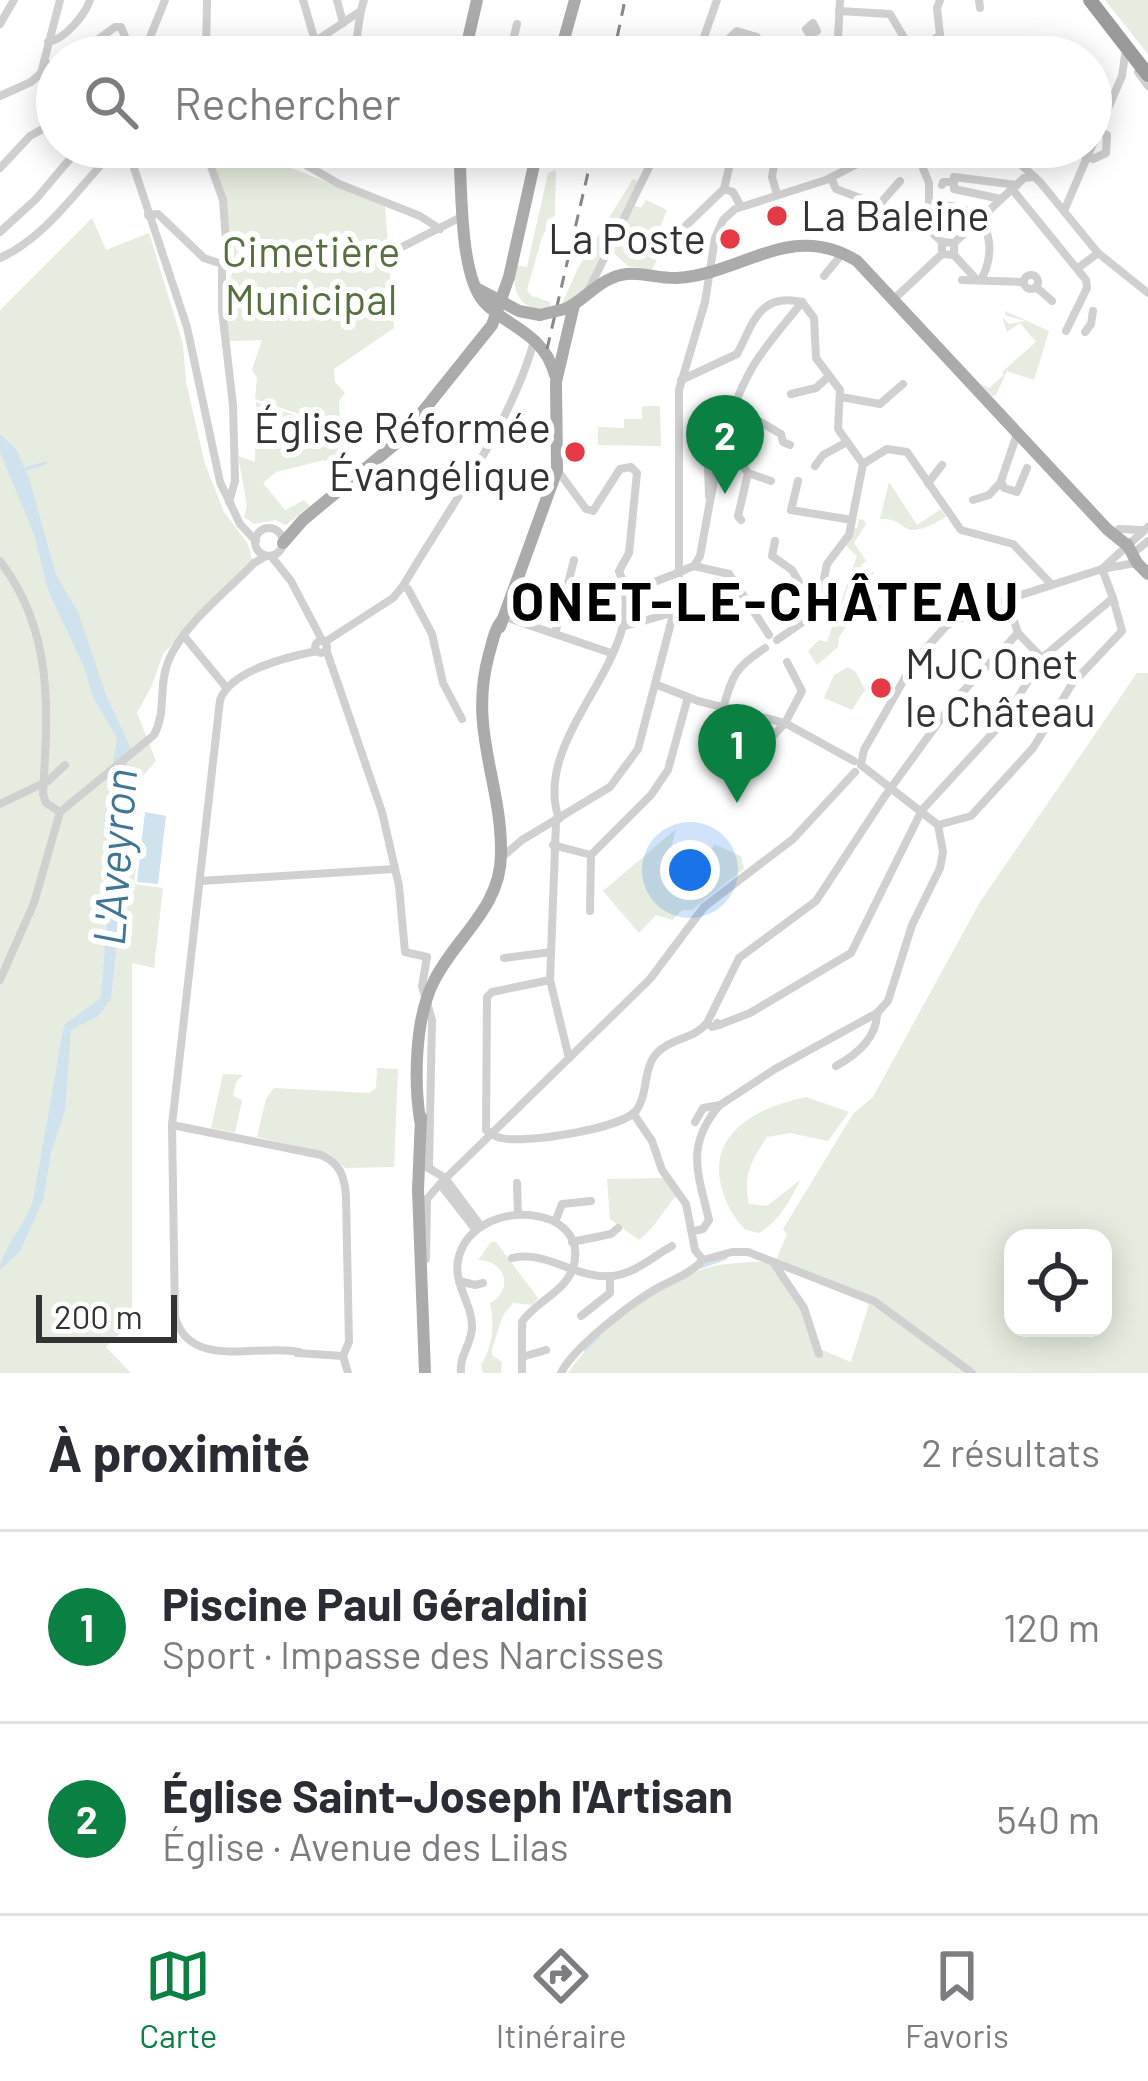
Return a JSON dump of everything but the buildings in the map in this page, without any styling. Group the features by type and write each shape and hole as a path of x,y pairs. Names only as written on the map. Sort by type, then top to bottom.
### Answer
{"highway":[{"path":"1090,0 1145,71"}],"main road":[{"path":"469,36 477,0"},
{"path":"461,168 471,276 532,340 556,352"},
{"path":"269,545 400,440 503,307 533,168"},
{"path":"426,1373 429,1175 420,1120 420,1045 428,999 488,903 502,846 482,722 484,673 557,470 556,352 567,314 593,286 624,274 678,278 804,244 824,244 857,261 1132,554"},
{"path":"503,307 567,314"},
{"path":"503,307 532,340"},
{"path":"426,1373 429,1175"}],"street":[{"path":"0,23 14,0"},
{"path":"50,36 60,0"},
{"path":"63,36 90,0"},
{"path":"150,36 164,0"},
{"path":"206,36 207,0"},
{"path":"303,0 311,36"},
{"path":"337,0 344,23"},
{"path":"323,36 359,11 364,0"},
{"path":"704,36 717,0"},
{"path":"939,36 940,0"},
{"path":"1090,0 1125,55 1145,71 1148,86"},
{"path":"838,36 840,5 890,14 902,36"},
{"path":"359,11 359,36"},
{"path":"514,36 517,24"},
{"path":"102,36 121,27 125,36"},
{"path":"818,29 838,31"},
{"path":"1112,94 1125,55"},
{"path":"1121,76 1145,71"},
{"path":"0,96 36,79"},
{"path":"0,168 36,133"},
{"path":"0,232 62,168"},
{"path":"0,258 49,222 96,168"},
{"path":"134,168 187,327 228,503 269,545 279,564 319,647 382,812 405,952 427,957 453,955"},
{"path":"212,168 223,200 227,255 223,328 236,481 228,503"},
{"path":"311,168 440,229"},
{"path":"593,286 649,168"},
{"path":"671,240 724,189 729,168"},
{"path":"774,168 777,194"},
{"path":"502,846 547,827 610,788 642,740 685,568 681,380 723,220 740,205 850,168"},
{"path":"920,220 929,207 929,183 923,168"},
{"path":"1016,168 1029,173 1098,253 1148,293"},
{"path":"1064,211 1083,168"},
{"path":"954,255 954,243 1029,173"},
{"path":"1001,200 954,189 954,177 1014,187 1078,268 1088,288 1066,331"},
{"path":"831,178 836,189 920,220 942,242 954,243"},
{"path":"879,205 901,181"},
{"path":"942,185 953,182"},
{"path":"724,189 733,192 740,205"},
{"path":"929,207 965,208 989,231 992,246 978,279"},
{"path":"149,214 162,217 203,258 223,268"},
{"path":"390,253 465,218"},
{"path":"942,242 942,254"},
{"path":"824,276 844,253"},
{"path":"1078,268 1098,253"},
{"path":"892,300 942,254 954,255 978,279"},
{"path":"962,280 1023,282 1052,301"},
{"path":"681,380 737,354 751,320 764,308 788,300 802,302 814,318 815,358 842,397 836,422 863,464 848,535 827,564 817,612 773,637 729,574 685,568"},
{"path":"626,589 685,568 700,556 734,407 762,351 802,302"},
{"path":"1088,330 1093,311"},
{"path":"343,1356 211,1350 188,1341 180,1332 175,1312 172,1125 218,721 226,686 338,637 403,586 482,454 528,364 532,340"},
{"path":"791,394 816,388 829,376"},
{"path":"842,397 876,404 903,384"},
{"path":"734,407 781,434 790,446"},
{"path":"973,500 989,495 1001,481 1017,433"},
{"path":"707,434 709,510"},
{"path":"815,466 823,455 847,442"},
{"path":"863,464 896,448 907,452 961,530 1013,544 1052,585"},
{"path":"719,460 771,481"},
{"path":"928,483 942,465"},
{"path":"1001,481 1004,488 1017,493 1027,468"},
{"path":"557,470 588,511 596,510 620,469 635,470 629,553 620,571 626,589 625,626 559,762 550,980 569,1058"},
{"path":"741,520 748,473"},
{"path":"798,481 791,510 852,520"},
{"path":"1102,568 1114,558 1132,554 1146,528"},
{"path":"1132,554 1146,528"},
{"path":"776,541 771,561 792,570 817,612"},
{"path":"429,1175 490,1133 650,980 704,907 794,839 856,765 928,642 960,617 1102,568 1148,541"},
{"path":"0,980 34,903 59,812 141,746 161,722 165,671 184,636 269,545"},
{"path":"555,634 574,560"},
{"path":"0,561 30,608 34,623 46,705 44,799 59,812"},
{"path":"938,825 971,816 1033,748 1072,684 1122,631 1102,568"},
{"path":"403,586 432,634 443,683 462,719"},
{"path":"708,1020 719,1025 750,1013 851,953 921,813 1003,722 1042,658 1113,598"},
{"path":"1007,600 1018,633 1042,658"},
{"path":"625,626 677,603"},
{"path":"502,618 611,653"},
{"path":"550,980 487,997 485,1125 490,1133 505,1138 577,1133 633,1113 654,1057 668,1045 693,1036 708,1020 739,958 811,907 954,701 1018,633"},
{"path":"184,636 226,686"},
{"path":"723,708 732,676 764,648"},
{"path":"738,774 785,723 802,691 787,662"},
{"path":"656,684 785,723 891,788 938,825 943,852 912,925 888,1001 878,1013 720,1105 699,1133 697,1160 709,1220 704,1229 694,1231"},
{"path":"590,910 591,855 651,796 668,770 688,697"},
{"path":"0,804 43,783 65,765"},
{"path":"547,827 554,845"},
{"path":"502,846 522,840"},
{"path":"554,845 591,855"},
{"path":"200,881 394,869"},
{"path":"590,882 601,897"},
{"path":"504,958 551,952"},
{"path":"424,1272 425,1207 432,1193 432,1020 422,986 427,957"},
{"path":"182,1034 187,991"},
{"path":"596,1012 599,1029"},
{"path":"836,1066 858,1054 878,1013"},
{"path":"694,1121 703,1108 720,1105"},
{"path":"633,1113 662,1170 686,1204 696,1253 703,1260"},
{"path":"172,1125 321,1155 342,1172 350,1309 350,1342 343,1356 348,1373"},
{"path":"429,1175 478,1227"},
{"path":"429,1175 478,1227"},
{"path":"517,1183 518,1214"},
{"path":"432,1193 448,1193"},
{"path":"555,1222 562,1204 591,1201"},
{"path":"461,1373 461,1357 472,1326 458,1281 460,1254 478,1227 518,1214 555,1222 572,1242 572,1271 522,1322 522,1373"},
{"path":"572,1242 611,1234 617,1228"},
{"path":"512,1258 537,1256 572,1271 610,1276 644,1265 672,1246"},
{"path":"561,1373 625,1310 703,1260 739,1251 874,1301 973,1373"},
{"path":"775,1264 804,1308 819,1354"},
{"path":"581,1316 607,1298 610,1276"},
{"path":"458,1281 483,1282"},
{"path":"522,1357 546,1350"}],"green space":[{"path":"1105,0 1148,0 1148,54"},
{"name":"Cimetière Municipal","path":"215,168 291,168 385,205 394,328 334,369 335,382 345,393 339,401 340,428 255,399 257,378 252,370 262,340 227,341 224,301 232,272 226,197"},
{"path":"556,170 555,214 542,237 527,290 550,302 551,310 541,310 520,299 515,265 527,267 548,173"},
{"path":"633,179 638,181 584,290 560,308 578,268"},
{"path":"646,200 667,210 658,232 668,237 652,270 628,266 610,250 633,205 641,208"},
{"path":"92,218 106,250 149,233 183,344 186,382 205,464 224,512 248,544 252,560 163,654 137,713 156,761 127,794 126,802 136,817 125,819 118,833 139,842 134,884 163,888 154,968 132,963 132,1322 106,1347 131,1373 0,1373 0,310"},
{"path":"1005,311 1049,331 1034,380 1007,371 992,396 980,383 989,388 1036,342 1020,323 1007,332 1002,317 1009,324 1025,321"},
{"path":"256,402 338,430 342,444 358,464 346,471 324,460 276,472 263,483 285,510 304,500 310,506 286,525 275,520 254,524 244,517 247,505 238,456 255,462"},
{"path":"642,406 660,406 661,446 598,445 598,427 624,428 624,419 642,419"},
{"path":"889,482 917,525 941,509 946,517 911,530 880,519"},
{"path":"855,519 866,524 854,543 866,561 861,565 864,572 874,572 865,601 881,606 882,617 879,625 858,609 839,637 838,647 817,665 808,651 819,640 827,642 857,556 845,545 857,528"},
{"path":"583,583 611,585 613,599 605,620 574,610"},
{"path":"848,667 865,690 852,710 824,698 834,675"},
{"path":"1137,673 1148,673 1148,1373 568,1373 611,1325 664,1287 711,1267 770,1261 808,1308 820,1349 851,1362 869,1304 776,1260 787,1234 783,1229 853,1114 873,1097 980,902"},
{"path":"676,829 670,852 705,867 714,844 741,856 744,869 692,910 682,910 672,920 656,915 639,933 603,891"},
{"path":"377,1068 398,1069 394,1167 345,1168 330,1154 257,1137 266,1099 274,1088 369,1093 376,1088"},
{"path":"223,1074 243,1075 233,1096 242,1100 235,1133 211,1128"},
{"path":"806,1097 849,1112 828,1141 790,1133 767,1137 750,1169 749,1204 767,1206 800,1180 772,1223 759,1233 746,1230 722,1189 722,1152 729,1138 754,1116"},
{"path":"664,1178 677,1195 639,1240 610,1219 607,1179"},
{"path":"496,1242 538,1298 532,1305 513,1303 503,1315 492,1349 492,1355 502,1362 501,1373 483,1373 481,1365 492,1336 490,1303 504,1284 495,1265 478,1260"}],"water":[{"path":"0,434 16,449 30,481 56,575 78,612 106,695 131,749 110,825 120,910 111,999 98,1016 71,1030 65,1110 43,1200 20,1251 0,1270 33,1201 64,1025 101,998 108,908 104,822 117,738 93,697 48,590 34,534 0,452"},
{"path":"145,812 166,816 158,884 137,882"}],"waterway":[{"path":"25,469 45,463"},
{"path":"701,1267 726,1258"},
{"path":"585,1350 599,1336"}],"railway":[{"path":"617,36 625,0"},
{"path":"547,349 589,168"}],"place":[{"name":"La Baleine","path":"777,216"},
{"name":"La Poste","path":"730,239"},
{"name":"Église Réformée Évangélique","path":"575,452"},
{"name":"Église Saint-Joseph l'Artisan","path":"725,494"},
{"name":"MJC Onet le Château","path":"881,688"},
{"name":"Piscine Paul Géraldini","path":"737,803"}],"district":[{"name":"ONET-LE-CHÂTEAU","path":"766,602"}],"water label":[{"name":"L'Aveyron","path":"115,857"}]}
